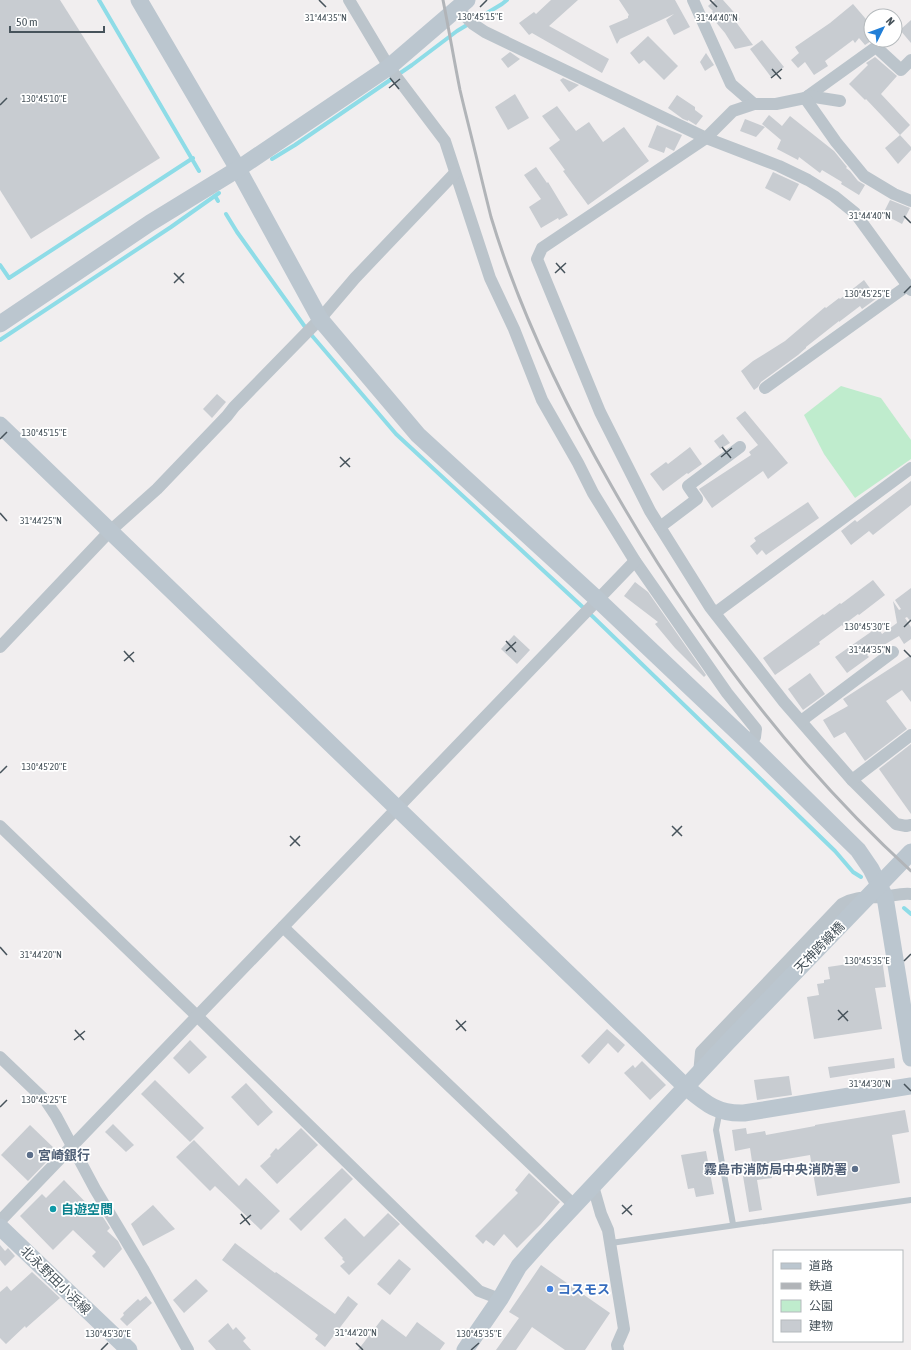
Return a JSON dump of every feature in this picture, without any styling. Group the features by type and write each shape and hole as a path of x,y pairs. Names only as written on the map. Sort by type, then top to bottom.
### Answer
{"street":[{"path":"139,0 238,169 318,321 418,435 595,602 750,744 858,850 871,869 885,897 911,1058"},
{"path":"349,0 389,67 445,141 490,278 514,329 542,400 593,493 634,561 727,693 756,729 755,737 750,744"},
{"path":"693,0 730,84 754,104"},
{"path":"0,324 150,223 238,169 389,67 462,4 472,24 485,32 706,138 779,166 808,180 834,196 855,213 909,288 764,388"},
{"path":"806,97 876,47 901,70 911,60"},
{"path":"806,97 836,142 864,176 894,194 911,202"},
{"path":"840,101 806,97 776,104 754,104 733,111 706,138 542,248 536,259 600,412 650,511 715,613 801,721 852,780 896,824 906,826 911,825"},
{"path":"0,647 110,531 157,489 318,321 355,278 455,172"},
{"path":"0,425 686,1087 706,1104 732,1113 744,1113 911,1086"},
{"path":"660,527 697,499 688,486 740,447"},
{"path":"715,613 911,468"},
{"path":"0,1221 634,561"},
{"path":"801,721 893,652"},
{"path":"852,780 911,735"},
{"path":"0,826 479,1291 500,1300"},
{"name":"天神跨線橋","path":"465,1350 500,1300 519,1266 574,1205 727,1043 911,852"},
{"path":"699,1074 701,1052 842,904 851,899 885,897 900,893 911,894"},
{"path":"283,927 574,1205"},
{"path":"0,1057 46,1101 73,1146 95,1189 144,1269 188,1350"},
{"path":"593,1186 611,1243 624,1329 616,1345 618,1350"},
{"name":"北永野田小浜線","path":"0,1227 129,1350"}],"lane":[{"path":"720,1110 716,1130 733,1224"},
{"path":"611,1243 733,1224 911,1200"}],"green space":[{"path":"841,386 881,398 911,440 911,459 855,498 824,454 804,415"}],"building":[{"path":"0,0 60,0 160,158 31,239 0,190"},
{"path":"551,0 578,0 549,26 609,59 602,73 532,33 529,35 519,23 534,12 536,14"},
{"path":"619,0 675,0 690,27 674,35 666,20 674,14 620,39 617,44 609,26 628,18 629,15"},
{"path":"715,0 723,0 740,19 736,22 753,45 735,49 725,33 709,14 713,11 708,6"},
{"path":"853,4 863,16 863,43 859,38 855,43 853,40 825,61 828,66 814,75 805,62 798,68 791,60 799,53 795,47 830,23"},
{"path":"911,20 911,43 903,34 903,27"},
{"path":"648,36 678,66 664,80 644,60 639,64 630,53"},
{"path":"762,40 784,67 771,77 750,49"},
{"path":"510,52 520,59 508,68 501,59"},
{"path":"706,53 714,65 705,71 700,62"},
{"path":"875,57 897,76 881,94 910,125 900,135 866,99 865,100 849,84 868,65 866,63"},
{"path":"563,78 579,85 569,92 560,80"},
{"path":"515,94 529,118 508,130 495,107"},
{"path":"677,95 695,107 695,110 703,116 696,125 683,119 668,108"},
{"path":"557,106 576,131 589,122 603,142 624,127 649,161 588,205 563,171 565,170 549,148 560,140 542,116"},
{"path":"769,115 782,126 790,116 834,151 847,167 846,168 858,181 865,185 859,195 841,184 842,182 822,170 820,173 799,157 798,160 777,149 781,140 762,124"},
{"path":"745,119 765,127 756,137 740,131"},
{"path":"657,125 682,135 674,151 666,147 664,153 648,147"},
{"path":"900,135 911,147 911,150 898,164 885,148"},
{"path":"536,167 547,183 548,182 568,215 559,220 558,218 541,228 529,207 541,199 524,175"},
{"path":"773,172 799,184 790,201 765,188"},
{"path":"890,200 910,208 902,224 883,214"},
{"path":"864,280 877,298 862,309 860,306 839,321 798,355 761,382 754,390 741,371 753,361 785,341 825,307 826,308 839,298 840,299"},
{"path":"217,394 226,402 212,418 203,409"},
{"path":"745,411 788,463 768,479 763,471 712,508 699,489 751,455 749,452 758,445 736,418"},
{"path":"723,434 730,443 720,449 714,441"},
{"path":"690,447 702,464 663,491 650,474 666,462 668,464"},
{"path":"911,481 911,505 873,535 869,531 851,545 841,531 855,520 857,522"},
{"path":"808,502 819,518 766,555 762,550 757,555 750,546 756,541 754,538"},
{"path":"873,580 885,595 859,615 858,614 819,642 820,644 775,675 763,658"},
{"path":"635,582 648,592 706,675 704,677 675,648 655,624 658,622 624,596"},
{"path":"911,588 911,622 907,617 905,618 911,627 911,639 904,644 899,636 867,655 869,657 847,673 835,657 878,627 882,634 897,623 893,601 899,610 901,609 895,600"},
{"path":"514,635 530,650 517,664 501,649"},
{"path":"911,655 911,702 902,690 886,701 907,729 865,761 845,732 834,738 823,720 848,706 843,699"},
{"path":"810,673 825,694 803,710 788,689"},
{"path":"911,744 911,814 879,769"},
{"path":"882,959 886,987 875,988 882,1029 814,1039 807,997 819,995 817,984 824,983 824,980 830,979 828,967"},
{"path":"607,1029 625,1045 618,1053 608,1043 589,1064 581,1056"},
{"path":"190,1040 207,1057 189,1074 173,1058"},
{"path":"894,1058 895,1068 830,1078 828,1067"},
{"path":"642,1061 666,1085 650,1100 624,1073 633,1065 635,1068"},
{"path":"789,1076 792,1095 757,1100 754,1080"},
{"path":"155,1080 204,1128 190,1142 141,1094"},
{"path":"246,1083 273,1112 258,1126 231,1097"},
{"path":"905,1110 909,1132 892,1135 900,1183 817,1196 810,1155 769,1162 772,1178 757,1180 762,1210 749,1212 742,1170 753,1168 750,1148 735,1151 732,1130 746,1128 747,1134 765,1131 766,1135"},
{"path":"113,1124 134,1145 126,1152 105,1132"},
{"name":"宮崎銀行","path":"30,1125 57,1151 28,1181 1,1155"},
{"path":"301,1128 318,1145 277,1184 260,1166 271,1156 270,1155 276,1148 278,1150"},
{"path":"194,1140 239,1186 246,1178 280,1211 261,1230 215,1186 210,1191 176,1157"},
{"path":"706,1151 714,1194 696,1197 694,1188 688,1189 681,1155"},
{"path":"342,1168 353,1179 301,1231 289,1219"},
{"path":"529,1173 560,1202 517,1248 504,1234 494,1246 486,1240 483,1244 475,1236 518,1193 515,1190"},
{"path":"64,1180 94,1211 97,1208 110,1228 107,1231 118,1241 122,1249 104,1268 92,1256 96,1252 73,1230 53,1250 20,1216 42,1194 46,1198"},
{"path":"153,1205 175,1229 143,1246 131,1224"},
{"path":"388,1213 400,1224 349,1275 340,1266 345,1262 342,1259 343,1258 324,1238 345,1218 364,1237"},
{"path":"235,1243 275,1273 276,1272 335,1314 348,1296 358,1304 325,1347 315,1339 318,1335 222,1260"},
{"path":"0,1245 5,1251 8,1248 15,1256 5,1266 0,1260"},
{"path":"399,1259 411,1269 390,1295 377,1284"},
{"name":"コスモス","path":"541,1265 610,1313 585,1350 565,1350 532,1327 516,1350 496,1350 519,1318 509,1312"},
{"path":"32,1272 60,1298 26,1328 25,1326 6,1344 0,1338 0,1292 7,1286 11,1291"},
{"path":"196,1279 208,1291 184,1313 173,1300"},
{"path":"146,1296 152,1303 127,1326 120,1319 124,1315 123,1313 138,1299 140,1301"},
{"path":"382,1319 406,1337 417,1322 445,1343 440,1350 358,1350"},
{"path":"228,1323 233,1330 236,1327 246,1338 243,1341 251,1350 216,1350 208,1341"}],"waterway":[{"path":"99,0 199,171"},
{"path":"272,159 412,65 457,31 507,0"},
{"path":"0,265 9,278 193,158"},
{"path":"0,340 171,227 219,193"},
{"path":"215,196 218,201"},
{"path":"226,214 237,232 308,331 396,434 588,612 835,851 853,872 861,877"},
{"path":"904,908 911,914"}],"railway":[{"path":"443,0 462,100 491,217 502,252 529,321 559,388 593,453 642,538 709,640 746,690 784,738 825,784 867,829 911,871"}],"place":[{"name":"宮崎銀行","path":"30,1155"},
{"name":"霧島市消防局中央消防署","path":"855,1169"},
{"name":"自遊空間","path":"53,1209"},
{"name":"コスモス","path":"550,1289"}]}
